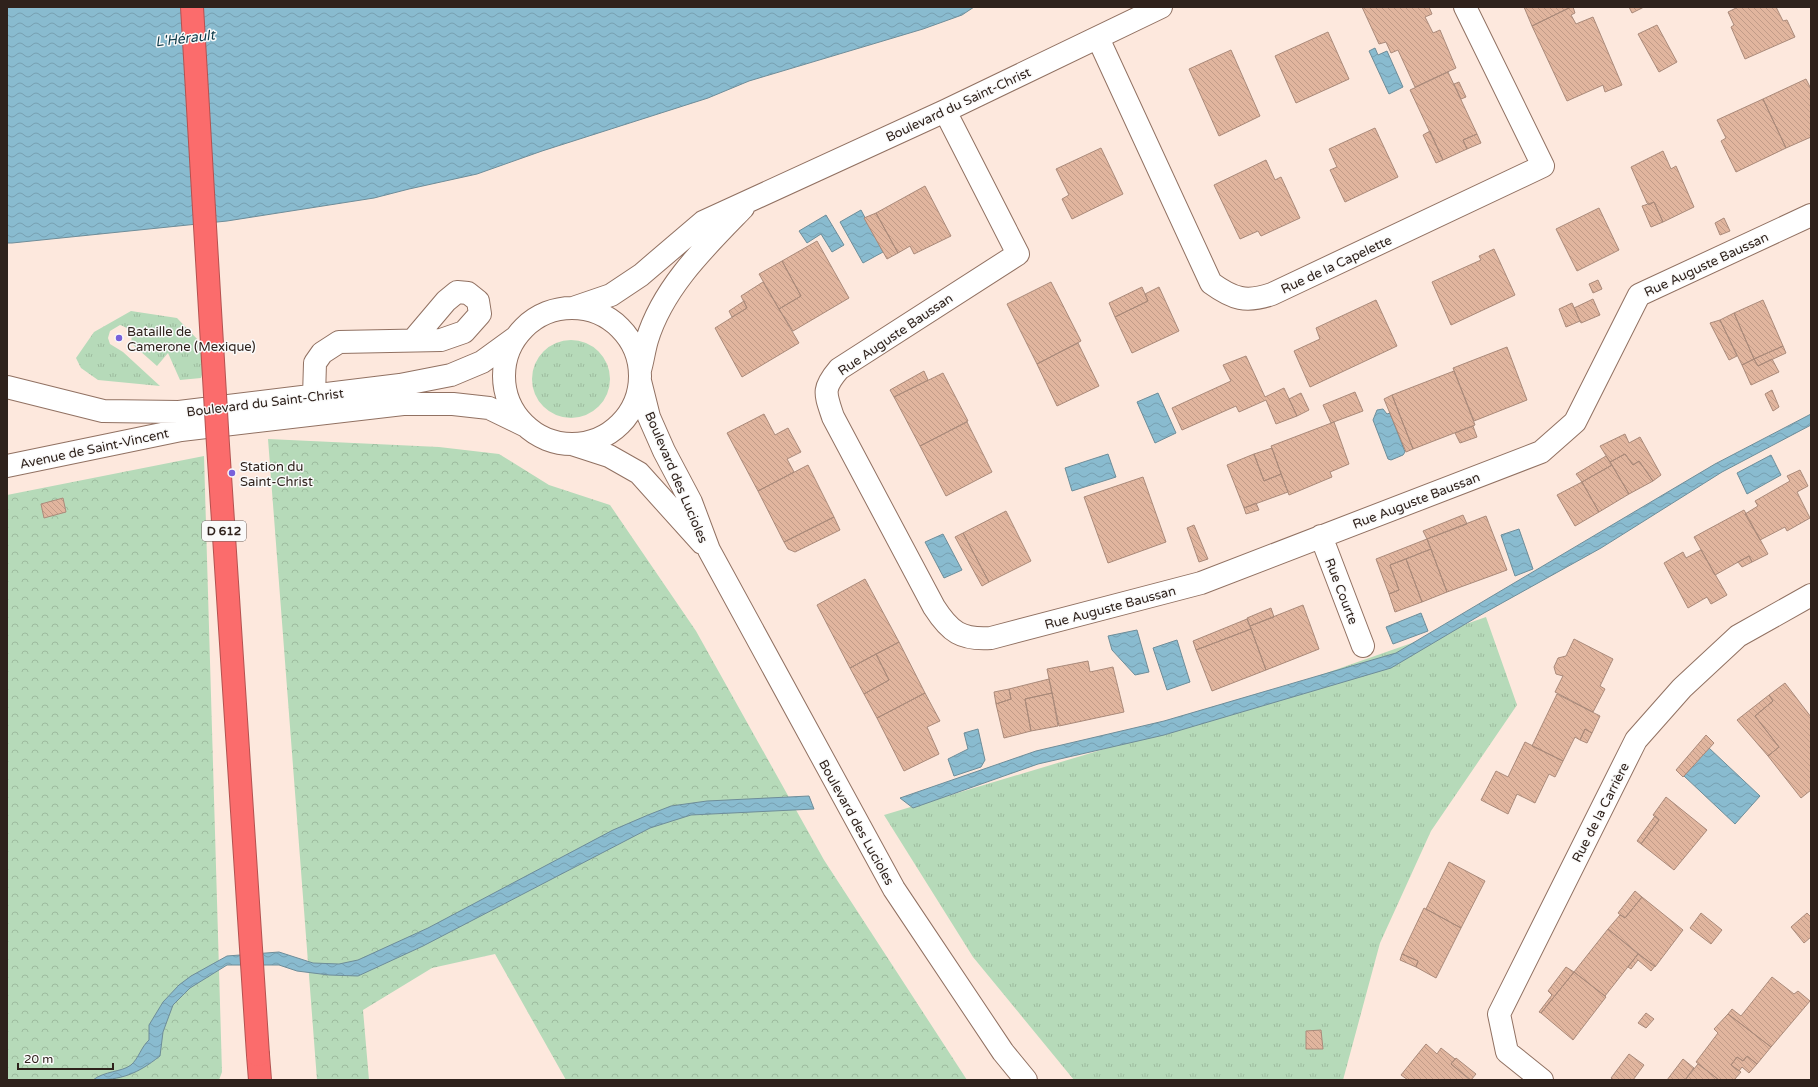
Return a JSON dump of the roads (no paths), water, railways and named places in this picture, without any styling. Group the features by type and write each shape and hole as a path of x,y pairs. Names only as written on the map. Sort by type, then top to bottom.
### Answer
{"highway":[{"name":"D 612","path":"192,7 218,453 260,1080"}],"street":[{"name":"Boulevard du Saint-Christ","path":"573,308 611,295 641,275 703,222 945,111 1161,7"},
{"name":"Rue de la Capelette","path":"1098,38 1211,283 1224,293 1241,299 1256,299 1272,294 1543,166 1465,7"},
{"name":"Rue Auguste Baussan","path":"945,111 1018,254 839,369 828,382 827,399 833,417 940,616 964,638 991,638 1201,583 1541,452 1575,422 1639,295 1811,216"},
{"name":"Boulevard du Saint-Christ","path":"640,377 647,339 664,302 687,267 753,198"},
{"path":"573,308 593,311 611,320 626,335 636,353 640,377 635,401 625,419 610,433 591,441 571,444 547,439 526,426 511,407 504,384 505,360 515,338 530,322 544,314 550,311 573,308"},
{"name":"Boulevard du Saint-Christ","path":"7,387 103,411 179,412 400,385 450,375 482,362 515,338"},
{"path":"314,396 315,363 322,353 340,342 413,340"},
{"name":"Boulevard des Lucioles","path":"640,377 649,416 664,451 691,502 709,550 894,889 1003,1052 1026,1080"},
{"name":"Boulevard du Saint-Christ","path":"182,430 403,404 453,404 489,408 526,426"},
{"name":"Avenue de Saint-Vincent","path":"7,466 182,430"},
{"name":"Boulevard des Lucioles","path":"571,444 609,456 639,473 709,550"},
{"name":"Rue Courte","path":"1320,536 1363,646"},
{"name":"Rue de la Carrière","path":"1542,1080 1507,1052 1499,1014 1636,740 1682,688 1738,636 1811,595"}],"water":[{"name":"L'Hérault","path":"7,7 974,7 962,15 923,29 749,81 708,98 542,151 477,174 374,198 227,221 7,243"},
{"path":"1375,48 1378,55 1387,51 1403,87 1389,94 1369,51"},
{"path":"861,210 883,252 863,263 840,222"},
{"path":"826,215 844,245 832,252 821,234 807,243 799,231"},
{"path":"1158,393 1176,433 1155,443 1137,402"},
{"path":"1383,409 1387,414 1390,413 1405,452 1403,455 1391,460 1388,459 1373,420 1377,410"},
{"path":"1811,414 1811,425 1722,472 1601,548 1484,613 1391,668 1164,735 1038,764 913,808 900,798 1036,751 1164,721 1396,653 1715,464"},
{"path":"1108,454 1116,477 1072,491 1065,468"},
{"path":"1771,455 1781,475 1747,494 1737,473"},
{"path":"1519,529 1533,569 1515,576 1501,535"},
{"path":"943,534 962,570 944,578 925,542"},
{"path":"1421,613 1428,631 1393,644 1386,627"},
{"path":"1137,630 1149,672 1135,675 1112,650 1108,636"},
{"path":"1177,640 1190,682 1167,690 1153,648"},
{"path":"978,729 985,760 981,767 954,776 948,759 968,749 964,733"},
{"path":"1709,748 1760,796 1735,824 1684,776"},
{"path":"809,796 814,809 691,815 650,828 423,946 358,976 329,975 297,971 279,965 227,965 190,988 173,1005 163,1032 160,1056 129,1075 112,1079 93,1080 102,1075 131,1065 149,1040 149,1025 163,1002 179,985 191,976 227,956 279,952 313,963 339,964 358,960 428,928 613,830 671,806 707,801"}],"place":[{"name":"Bataille de Camerone (Mexique)","path":"119,338"},
{"name":"Station du Saint-Christ","path":"232,473"}]}
